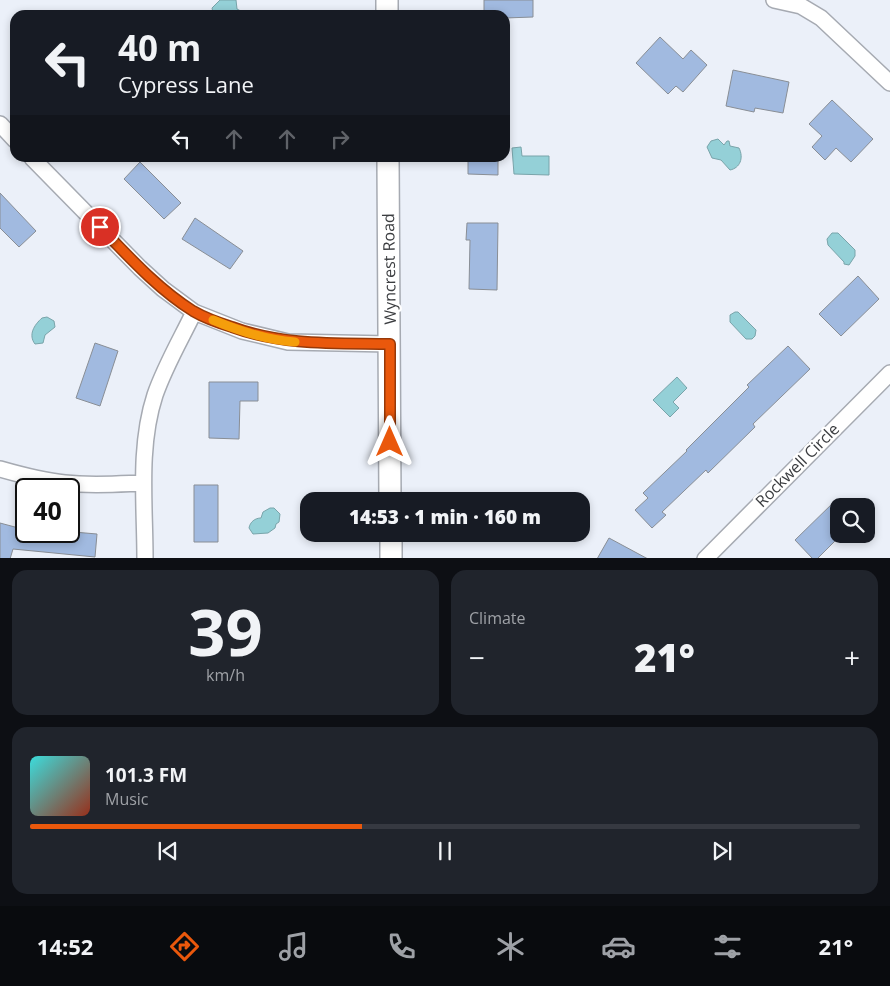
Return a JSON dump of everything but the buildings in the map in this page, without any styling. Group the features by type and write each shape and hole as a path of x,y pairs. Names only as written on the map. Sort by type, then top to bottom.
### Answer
{"street":[{"path":"774,0 801,6 821,18 890,83"},
{"path":"0,124 10,135"},
{"path":"36,162 140,268 163,289 194,312 242,331 282,341 390,344"},
{"name":"Wyncrest Road","path":"388,162 390,492"},
{"path":"145,558 143,482 148,428 155,395 165,370 194,312"},
{"name":"Rockwell Circle","path":"705,558 890,373"},
{"path":"0,470 66,484 107,485 143,482"},
{"path":"391,542 391,558"}],"water":[{"path":"220,0 236,0 239,10 212,10 212,8"},
{"path":"718,139 724,145 729,141 730,146 739,148 741,159 739,165 733,169 730,170 721,160 712,158 707,147 711,141"},
{"path":"521,147 522,156 549,156 549,175 514,174 512,148"},
{"path":"832,233 838,233 855,250 855,256 849,265 844,264 828,245 827,239"},
{"path":"738,312 756,330 755,336 752,339 746,339 730,322 730,315"},
{"path":"47,317 54,321 55,327 45,335 43,343 35,344 32,337 33,330 42,318"},
{"path":"677,377 687,388 673,402 679,408 670,417 653,400"},
{"path":"274,508 280,514 279,522 268,533 253,534 249,528 250,524 261,518 263,512"}],"slow traffic":[{"path":"213,320 242,331 276,340 295,342"}],"route":[{"path":"100,227 163,289 194,312 222,324 288,342 390,344 390,442"}]}
